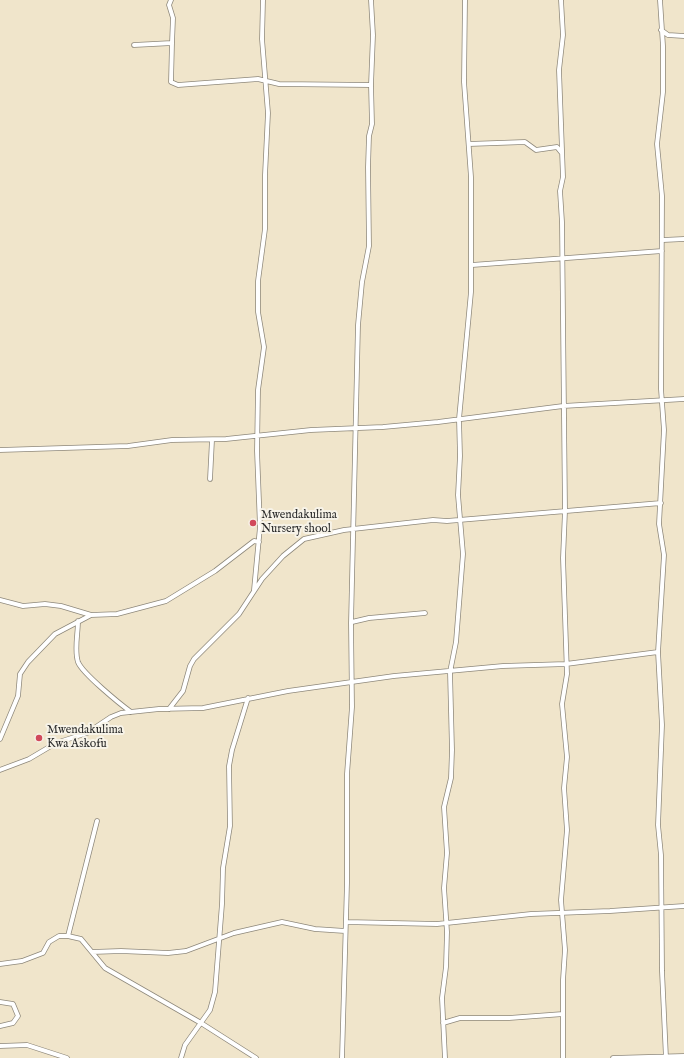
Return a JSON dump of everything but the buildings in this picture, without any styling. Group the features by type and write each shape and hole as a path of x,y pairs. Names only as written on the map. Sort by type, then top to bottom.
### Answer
{"street":[{"path":"171,0 169,5 173,18 171,82 173,84 184,85 258,79 266,82 300,85 371,85"},
{"path":"254,590 259,542 258,390 264,347 258,299 265,229 268,113 262,39 263,0"},
{"path":"342,1058 360,295 369,246 368,167 369,136 372,124 371,85 373,41 371,0"},
{"path":"445,1058 442,998 446,967 447,923 444,888 447,853 444,807 450,778 452,750 450,672 456,642 462,557 459,520 459,419 470,307 472,265 469,144 465,93 465,0"},
{"path":"561,0 563,35 558,70 563,177 560,191 562,222 565,511 563,558 567,681 562,704 567,757 564,788 567,830 562,893 565,950 563,971 563,1058"},
{"path":"660,0 663,46 663,92 657,144 662,186 663,240 660,289 662,318 661,400 664,438 659,534 664,554 658,652 658,674 662,706 658,825 661,855 661,907 666,1058"},
{"path":"661,29 668,35 684,36"},
{"path":"134,45 172,43"},
{"path":"469,144 524,142 536,150 557,147 562,152"},
{"path":"663,240 684,239"},
{"path":"472,265 662,251"},
{"path":"0,450 128,446 172,440 212,440 383,427 563,406 684,399"},
{"path":"210,479 212,440"},
{"path":"169,709 182,691 190,666 194,659 239,614 262,579 283,556 304,539 354,529 433,520 459,520 661,503"},
{"path":"0,600 24,606 45,604 61,606 91,615 123,613 166,601 215,571 254,541 259,542"},
{"path":"352,622 369,618 425,613"},
{"path":"0,739 18,696 20,674 22,669 50,638 91,615"},
{"path":"78,621 77,652 79,665 86,673 131,712"},
{"path":"0,770 23,762 56,744 87,733 116,714 169,709 203,708 288,691 394,676 503,666 566,664 658,652"},
{"path":"181,1058 185,1045 210,1010 215,992 220,938 223,868 230,826 229,766 232,750 248,698"},
{"path":"68,936 97,820"},
{"path":"346,922 447,923 531,914 563,914 684,906"},
{"path":"92,952 186,952 220,938 282,922 316,929 345,931"},
{"path":"0,964 22,961 42,953 48,942 59,936 68,936 81,939 105,968 201,1023 256,1058"},
{"path":"0,1002 13,1004 18,1016 13,1023 0,1026"},
{"path":"443,1023 460,1018 504,1018 563,1014"},
{"path":"0,1046 27,1045 67,1058"},
{"path":"613,1058 666,1058 684,1056"}],"place":[{"name":"Mwendakulima Nursery shool","path":"253,523"},
{"name":"Mwendakulima Kwa Askofu","path":"39,738"}]}
